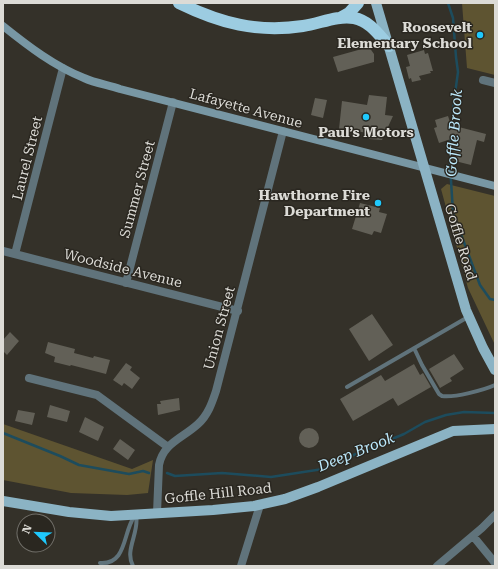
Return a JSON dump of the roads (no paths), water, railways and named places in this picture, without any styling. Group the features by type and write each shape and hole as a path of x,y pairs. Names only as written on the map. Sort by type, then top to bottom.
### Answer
{"highway":[{"path":"340,18 349,13 358,3"},
{"path":"182,4 214,19 230,24 260,28 290,28 340,18 355,18 376,31 389,46"}],"main road":[{"name":"Goffle Road","path":"376,3 469,316 483,348 495,370"},
{"name":"Goffle Hill Road","path":"3,501 69,512 111,516 213,510 260,505 285,499 318,487 453,431 495,429"}],"street":[{"name":"Lafayette Avenue","path":"3,26 28,47 63,68 84,78 495,186"},
{"name":"Laurel Street","path":"15,254 63,68"},
{"path":"483,80 495,83"},
{"name":"Summer Street","path":"126,283 173,102"},
{"name":"Union Street","path":"157,513 158,465 160,457 168,447 199,423 209,410 216,391 238,311 283,131"},
{"name":"Woodside Avenue","path":"3,251 238,311"},
{"path":"29,378 97,395 168,447"},
{"path":"241,566 260,505"},
{"path":"437,566 473,536 495,514"},
{"path":"473,536 495,563"}],"lane":[{"path":"347,387 469,316"},
{"path":"414,348 439,394 445,397 486,389 495,385"},
{"path":"100,563 107,564 115,559 125,541 130,522 136,514"},
{"path":"133,566 130,558 130,549 137,525 136,514"}],"waterway":[{"name":"Goffle Brook","path":"448,3 453,18 458,72 452,128"},
{"name":"Goffle Brook","path":"451,137 450,164 453,213 480,285 490,299 495,300"},
{"name":"Deep Brook","path":"167,473 175,476 222,473 271,477 323,469 404,434 425,422 446,415 464,412 495,413"},
{"name":"Deep Brook","path":"3,433 79,465 129,474 143,471 149,473"}],"place":[{"name":"Roosevelt Elementary School","path":"480,35"},
{"name":"Paul’s Motors","path":"366,117"},
{"name":"Hawthorne Fire Department","path":"378,203"}]}
